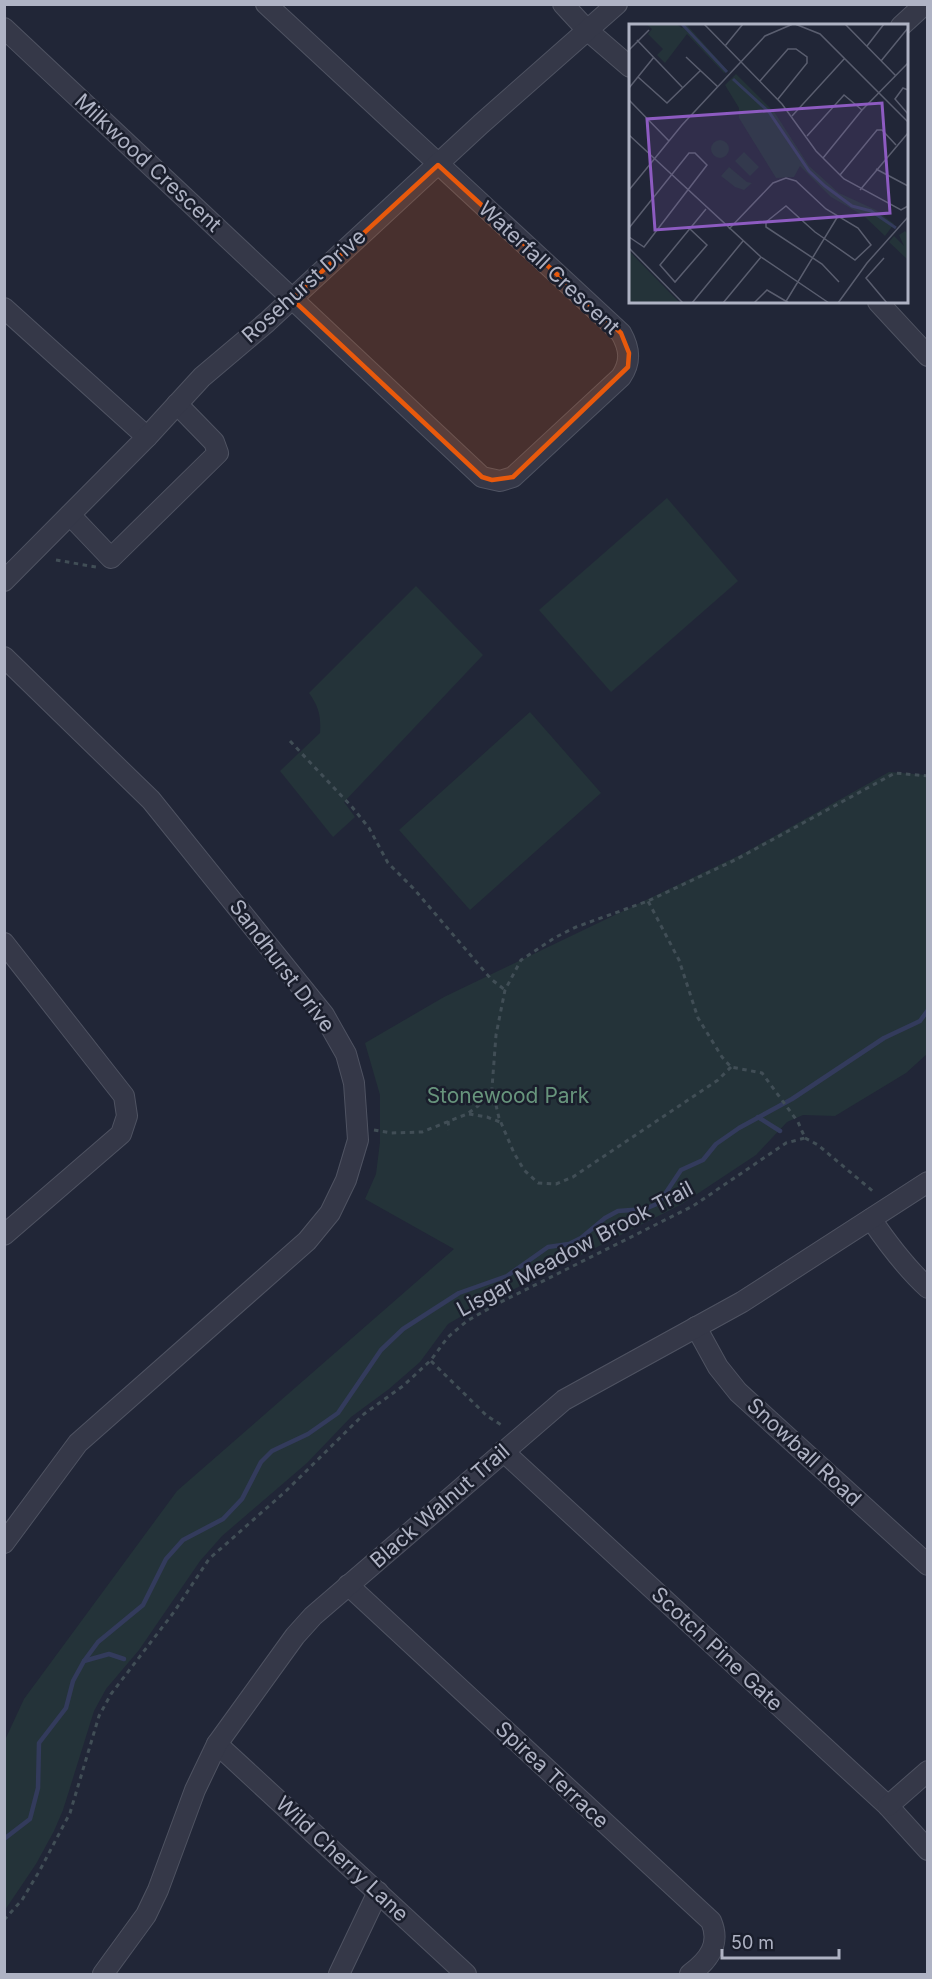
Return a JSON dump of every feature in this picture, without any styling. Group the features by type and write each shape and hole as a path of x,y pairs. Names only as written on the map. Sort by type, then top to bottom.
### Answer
{"street":[{"path":"266,4 438,165"},
{"path":"563,4 587,30 629,66"},
{"name":"Rosehurst Drive","path":"4,581 147,437 202,377 292,299 616,4"},
{"path":"903,24 925,4"},
{"name":"Milkwood Crescent","path":"4,28 292,299"},
{"name":"Waterfall Crescent","path":"292,299 482,477 507,480 530,462 621,377 628,367 627,346 621,333 438,165"},
{"path":"879,303 927,356"},
{"path":"4,308 147,437"},
{"path":"70,515 111,558 218,453 214,442 177,404"},
{"name":"Sandhurst Drive","path":"4,657 151,800 324,1014 346,1054 354,1083 358,1140 346,1180 330,1213 307,1241 78,1443 5,1541"},
{"path":"4,943 124,1096 127,1116 121,1134 4,1235"},
{"name":"Black Walnut Trail","path":"103,1974 146,1915 158,1890 195,1790 217,1743 295,1636 313,1616 564,1400 742,1302 927,1182"},
{"path":"871,1219 894,1253 927,1288"},
{"name":"Snowball Road","path":"696,1327 718,1367 738,1392 927,1565"},
{"name":"Scotch Pine Gate","path":"503,1451 888,1806 927,1850"},
{"name":"Spirea Terrace","path":"348,1585 711,1921 715,1935 713,1949 705,1963 690,1974"},
{"name":"Wild Cherry Lane","path":"217,1743 466,1974"},
{"path":"888,1806 927,1771"},
{"path":"339,1974 378,1892"}],"path":[{"path":"56,560 99,568"},
{"path":"290,741 369,828 388,863 414,889 491,979 505,990"},
{"path":"731,1067 718,1080 582,1171 556,1184 538,1183 524,1170 501,1123 492,1088 496,1035 505,990 521,960 576,927 648,901 735,860 895,773 927,776"},
{"path":"648,901 679,960 698,1018 722,1057 731,1067 762,1073 798,1122 805,1138 818,1145 875,1193"},
{"path":"357,1126 391,1133 422,1132 467,1114 478,1106 492,1088"},
{"path":"467,1114 487,1117 501,1123"},
{"path":"448,1121 449,1130"},
{"name":"Lisgar Meadow Brook Trail","path":"4,1920 21,1900 40,1870 70,1813 99,1716 111,1694 174,1612 209,1559 287,1490 364,1414 403,1386 431,1360 448,1337 467,1321 693,1206 786,1143 805,1138"},
{"path":"431,1360 479,1409 503,1426"}],"highlighted area":[{"path":"438,165 621,333 629,353 628,367 513,477 492,480 482,477 292,299"}],"green space":[{"path":"667,498 738,581 611,692 539,610"},
{"path":"416,586 483,655 344,802 355,817 333,837 280,771 320,733 319,712 309,693"},
{"path":"530,712 601,793 470,910 399,830"},
{"name":"Stonewood Park","path":"889,772 927,775 927,1054 906,1073 835,1116 803,1115 787,1122 756,1155 682,1204 448,1324 420,1362 351,1417 307,1463 222,1536 200,1561 139,1650 106,1689 94,1711 63,1810 54,1831 36,1864 5,1910 5,1740 24,1699 177,1491 454,1249 365,1199 376,1174 380,1142 380,1095 365,1043 444,997 744,853"}],"waterway":[{"path":"4,1839 30,1819 38,1788 39,1743 66,1708 73,1681 98,1642 143,1605 166,1559 183,1540 223,1519 242,1499 261,1462 272,1451 308,1434 338,1413 381,1350 403,1329 459,1293 507,1276 548,1247 569,1244 581,1238 605,1218 618,1211 645,1209 659,1203 681,1170 703,1160 716,1144 739,1128 792,1099 884,1038 920,1021 928,1010"},
{"path":"758,1117 780,1131"},
{"path":"84,1661 109,1654 124,1659"}]}
